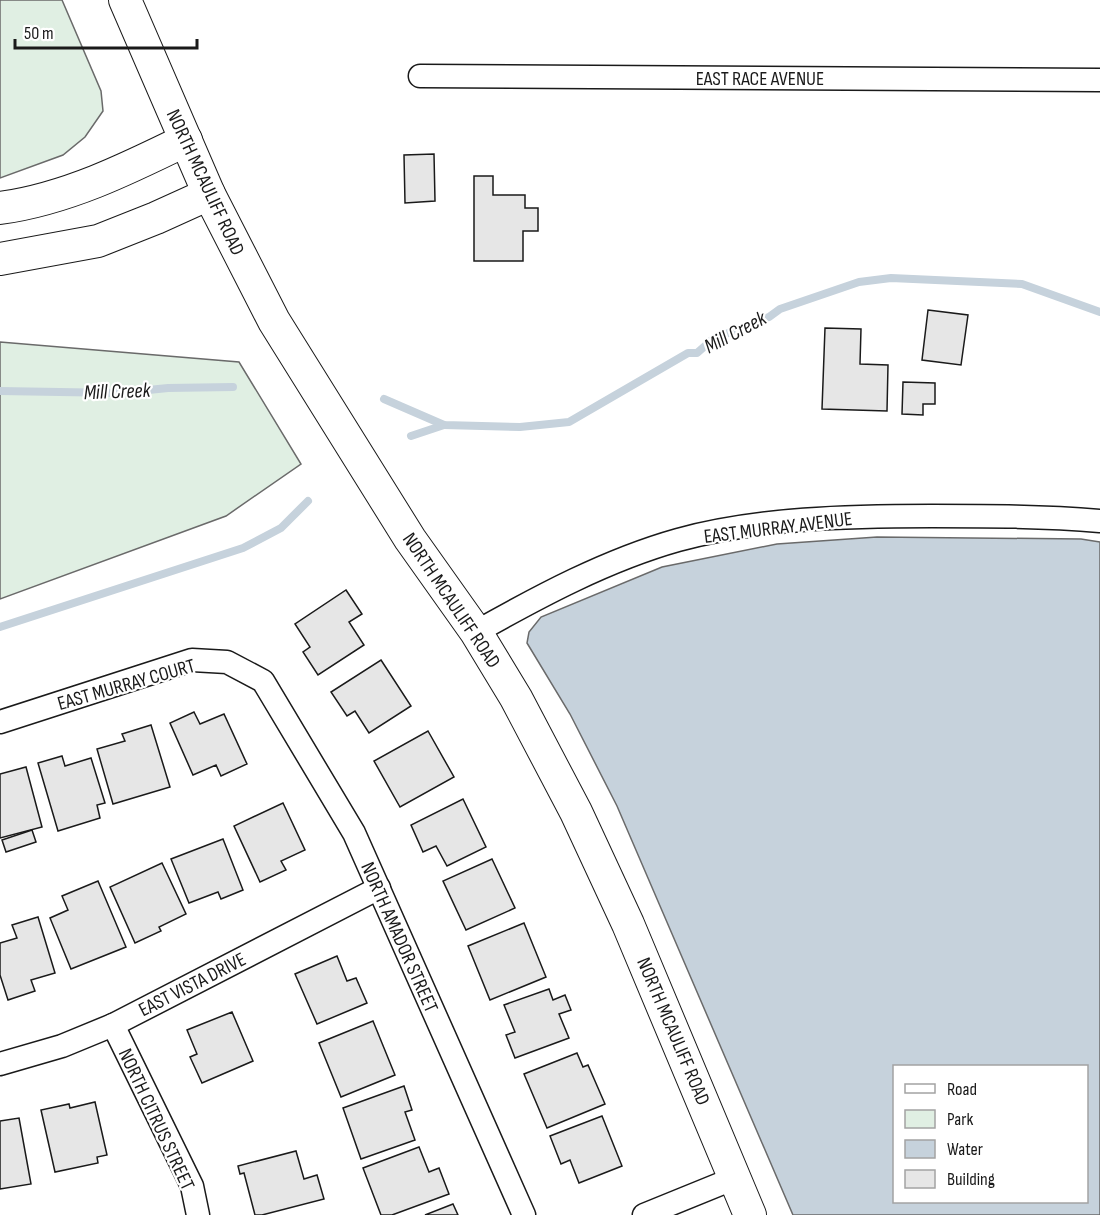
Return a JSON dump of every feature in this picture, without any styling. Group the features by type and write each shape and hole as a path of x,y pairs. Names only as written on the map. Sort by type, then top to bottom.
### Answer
{"street":[{"name":"NORTH MCAULIFF ROAD","path":"125,0 209,194 274,321 410,539 476,632 516,698 576,812 628,924 750,1215"},
{"name":"EAST RACE AVENUE","path":"420,76 1100,80"},
{"path":"0,208 17,206 75,189 134,165 186,140"},
{"path":"0,259 99,241 209,194"},
{"name":"EAST MURRAY AVENUE","path":"476,632 583,576 679,540 729,530 801,520 874,516 1047,516 1100,521"},
{"name":"EAST MURRAY COURT","path":"0,722 192,660 227,662 252,675"},
{"name":"NORTH AMADOR STREET","path":"252,675 263,681 354,833 524,1215"},
{"name":"EAST VISTA DRIVE","path":"0,1064 62,1047 112,1025 378,888"},
{"name":"NORTH CITRUS STREET","path":"112,1025 192,1186 198,1215"},
{"path":"644,1215 735,1178"}],"green space":[{"path":"0,0 62,0 101,91 103,111 85,137 63,155 0,178"},
{"path":"0,342 239,362 301,464 226,516 0,599"}],"water":[{"path":"877,537 1081,539 1100,542 1100,1215 793,1215 617,806 570,714 527,643 529,632 541,617 662,567 777,544"}],"building":[{"path":"434,154 435,201 405,203 404,155"},
{"path":"474,176 493,176 493,195 525,195 525,208 538,208 538,231 523,231 523,261 474,261"},
{"path":"928,310 968,315 961,365 922,360"},
{"path":"825,328 861,329 860,364 888,365 887,411 822,409"},
{"path":"903,382 935,383 935,404 923,404 923,415 902,414"},
{"path":"346,590 362,614 349,622 364,645 318,675 303,652 310,647 295,624"},
{"path":"381,660 411,706 369,733 355,711 347,716 331,692"},
{"path":"194,712 200,724 224,714 247,764 221,776 216,765 193,775 170,723"},
{"path":"151,725 170,787 113,804 97,749 125,741 122,734"},
{"path":"428,731 454,777 400,807 374,761"},
{"path":"62,756 65,766 91,758 105,803 97,805 100,818 58,831 38,763"},
{"path":"26,767 42,827 0,838 0,774"},
{"path":"463,799 486,847 447,866 436,846 423,852 411,825"},
{"path":"283,803 305,850 281,861 286,870 260,882 234,826"},
{"path":"32,830 36,842 6,852 2,840"},
{"path":"223,839 243,890 221,899 218,892 189,903 171,859"},
{"path":"492,859 515,908 466,930 443,881"},
{"path":"162,863 186,914 159,927 161,931 135,943 110,887"},
{"path":"98,881 126,947 71,969 50,918 68,910 62,896"},
{"path":"38,917 55,973 31,980 35,991 8,1000 0,975 0,943 17,938 12,925"},
{"path":"524,923 546,977 490,1000 468,946"},
{"path":"337,956 347,981 356,978 367,1003 317,1024 295,974"},
{"path":"549,989 553,1000 565,995 571,1010 559,1014 569,1038 515,1058 506,1035 515,1032 504,1005"},
{"path":"232,1012 253,1061 202,1083 190,1057 197,1054 187,1030"},
{"path":"373,1021 395,1075 341,1097 319,1043"},
{"path":"577,1053 583,1067 588,1065 605,1104 547,1128 524,1074"},
{"path":"404,1086 412,1110 405,1112 415,1140 361,1159 343,1108"},
{"path":"95,1102 107,1155 97,1157 98,1163 55,1172 41,1110 69,1104 70,1108"},
{"path":"602,1116 622,1166 579,1183 570,1160 561,1164 550,1136"},
{"path":"19,1118 31,1184 0,1189 0,1121"},
{"path":"419,1147 429,1172 439,1168 449,1194 392,1215 381,1215 363,1168"},
{"path":"296,1151 304,1179 317,1175 324,1199 255,1215 244,1173 240,1174 238,1166"},
{"path":"453,1204 458,1215 425,1215"}],"waterway":[{"name":"Mill Creek","path":"384,399 444,425 520,427 569,422 688,353 697,353 713,339 769,317 780,309 859,282 891,278 1022,284 1100,312"},
{"name":"Mill Creek","path":"0,391 119,393 168,388 233,387"},
{"path":"411,436 444,425"},
{"path":"0,627 243,548 281,528 308,501"}]}
